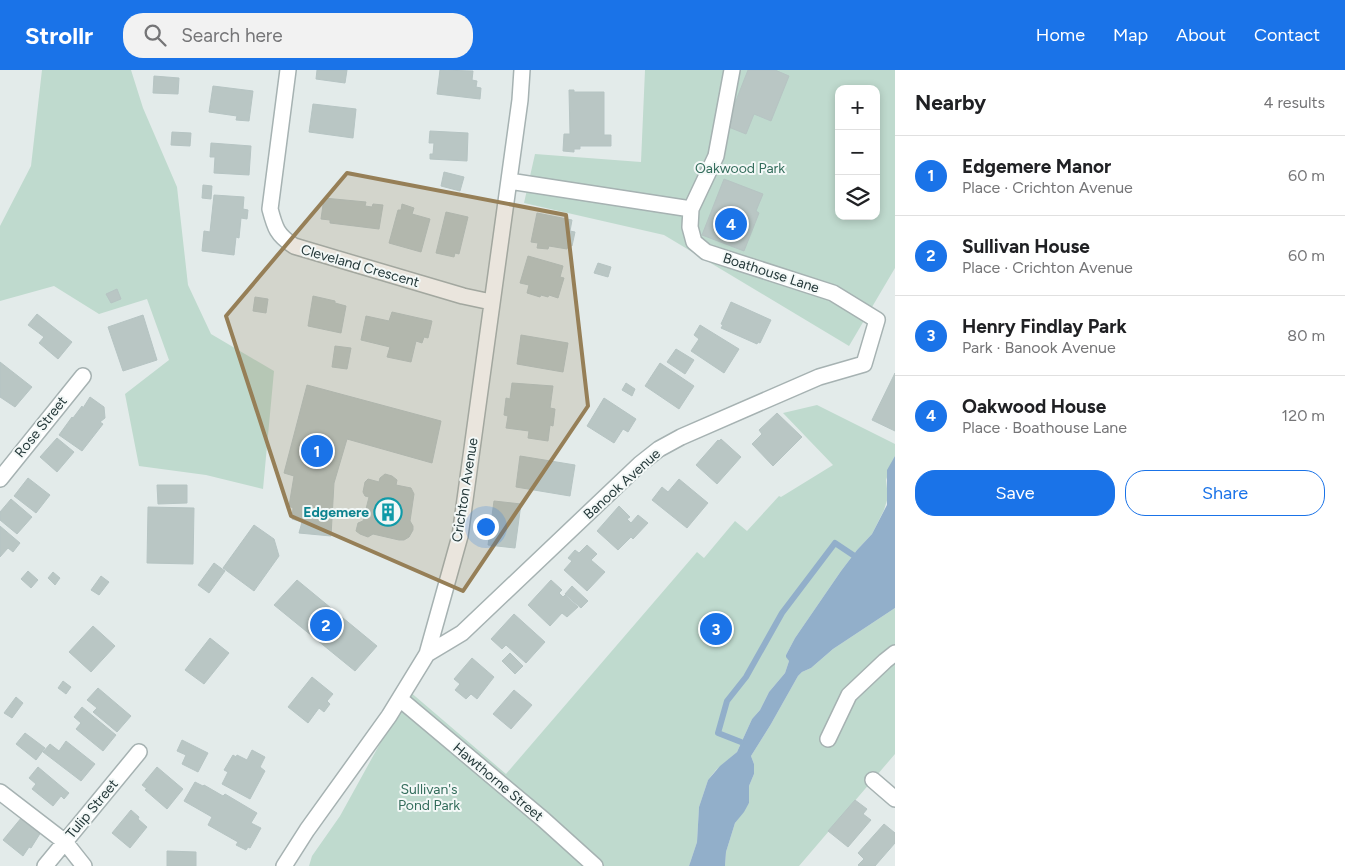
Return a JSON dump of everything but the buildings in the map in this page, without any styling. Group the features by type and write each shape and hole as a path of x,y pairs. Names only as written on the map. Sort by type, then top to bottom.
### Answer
{"street":[{"name":"Cleveland Crescent","path":"288,70 270,208 274,226 281,238 294,246 463,296 491,302"},
{"name":"Crichton Avenue","path":"284,866 306,830 400,699 427,654 460,536 520,100 522,70"},
{"name":"Boathouse Lane","path":"732,70 716,156 691,209 690,227 694,242 706,252 832,293 877,320"},
{"path":"509,181 691,209"},
{"name":"Banook Avenue","path":"427,654 462,633 640,464 659,449 681,437 819,377 864,364 877,320"},
{"name":"Rose Street","path":"0,479 83,376"},
{"path":"828,739 850,695 895,653"},
{"name":"Hawthorne Street","path":"400,699 544,820 595,866"},
{"name":"Tulip Street","path":"45,866 139,752"},
{"path":"873,780 895,799"},
{"path":"0,792 64,842 84,866"}],"highlighted area":[{"path":"347,173 566,215 588,406 463,591 291,516 226,316"}],"green space":[{"path":"42,70 131,70 143,108 177,187 188,285 211,334 274,371 263,489 206,475 139,466 125,394 169,360 147,299 99,314 54,286 0,301 0,226 31,166"},
{"name":"Oakwood Park","path":"645,70 895,70 895,268 849,346 664,235 524,203 535,154 641,162"},
{"name":"Sullivan's Pond Park","path":"817,405 895,444 895,456 886,480 888,497 872,534 841,571 795,638 786,655 789,661 785,673 769,692 760,710 752,719 737,752 716,770 708,780 699,807 697,842 689,866 309,866 312,856 340,816 409,691 506,774 697,552 704,558 735,521 747,531 779,496 781,497 833,465 783,413"},
{"path":"895,608 895,754 799,866 725,866 726,852 735,823 749,803 749,786 754,774 754,764 751,756 798,676 811,668 833,649"}],"water":[{"path":"895,456 895,608 833,649 811,668 798,676 751,756 754,764 754,774 749,786 749,803 735,823 726,852 725,866 689,866 697,842 699,807 708,780 720,766 737,752 752,719 760,710 769,692 785,673 789,661 786,655 795,638 841,571 872,534 887,505 887,470"}],"waterway":[{"path":"741,742 718,733 727,701 746,677 782,613 835,543 853,555"}],"place":[{"name":"Oakwood House","path":"731,224"},
{"name":"Edgemere Manor","path":"317,451"},
{"name":"Edgemere","path":"388,512"},
{"name":"Sullivan House","path":"326,625"},
{"name":"Henry Findlay Park","path":"716,629"}]}
